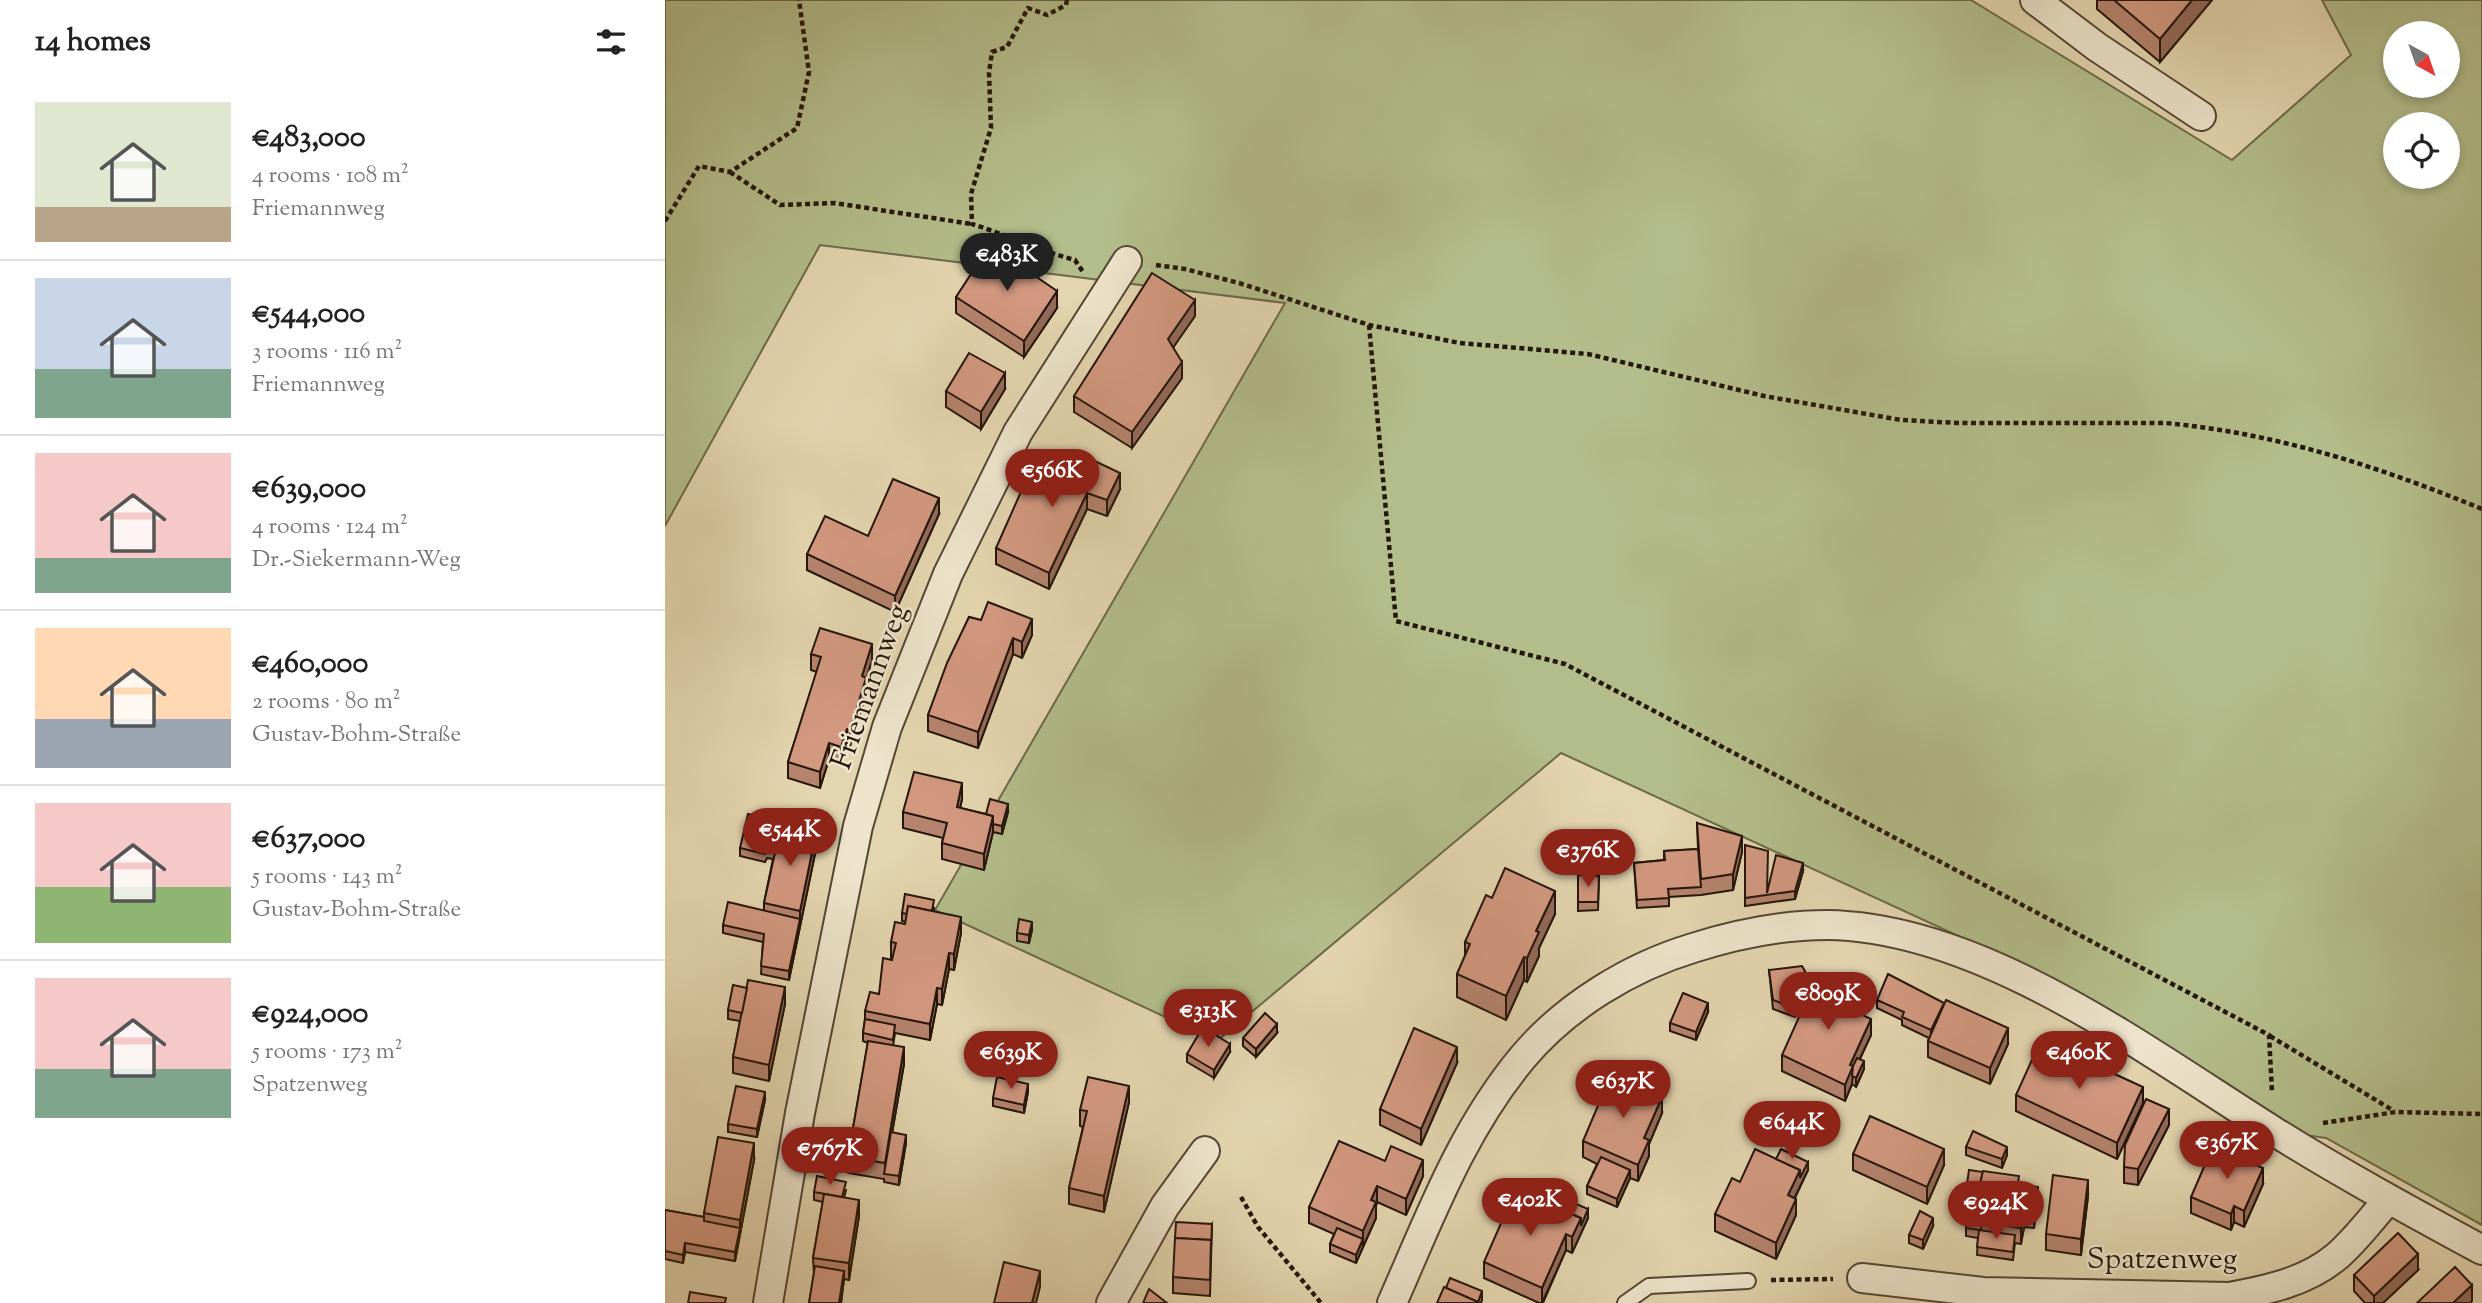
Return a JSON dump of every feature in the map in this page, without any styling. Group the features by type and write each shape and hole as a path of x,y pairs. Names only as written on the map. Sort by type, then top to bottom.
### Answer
{"street":[{"path":"2035,0 2097,47 2201,116"},
{"name":"Friemannweg","path":"768,1303 800,1113 859,826 887,727 948,575 1018,432 1127,261"},
{"path":"1392,1303 1469,1133 1525,1055 1560,1021 1599,992 1668,956 1754,931 1829,925 1902,935 1939,945 2001,970 2061,1000 2168,1062 2274,1131 2388,1200 2482,1250"},
{"path":"1111,1303 1165,1206 1205,1151"},
{"name":"Spatzenweg","path":"1861,1278 1983,1292 2229,1297 2268,1290 2303,1278 2336,1257 2388,1200"}],"lane":[{"path":"1625,1303 1649,1286 1748,1281"}],"path":[{"path":"730,172 797,128 809,72 799,0"},
{"path":"972,224 971,194 991,128 989,73 992,52 1007,47 1028,8 1047,15 1066,5 1067,0"},
{"path":"665,221 699,166 730,172 780,205 834,203 972,224 1020,239 1051,254 1075,260 1101,302"},
{"path":"1127,261 1185,269 1226,279 1370,325 1460,343 1588,354 1752,394 1901,420 1958,424 2165,423 2237,432 2278,440 2376,468 2482,509"},
{"path":"1370,325 1396,621 1565,664 2269,1035 2396,1112"},
{"path":"2269,1035 2274,1131 2396,1112 2482,1114"},
{"path":"1241,1197 1258,1227 1321,1303"},
{"path":"1787,1280 1861,1278"}],"green space":[{"path":"665,0 1971,0 2232,160 2351,55 2322,0 2482,0 2482,1225 2326,1138 2274,1131 2069,987 1561,753 1217,1041 935,910 1285,303 820,245 665,526"}],"building":[{"path":"2114,0 2192,0 2160,39"},
{"path":"990,245 1057,291 1024,341 956,297"},
{"path":"1152,273 1195,300 1168,339 1182,362 1132,432 1074,396"},
{"path":"969,353 1005,373 981,412 946,391"},
{"path":"1082,455 1120,473 1107,500 1087,493 1049,573 996,548 1036,458 1073,475"},
{"path":"893,479 939,498 895,596 807,554 825,516 868,536"},
{"path":"988,602 1032,619 1022,642 1013,638 978,732 928,715 947,663 969,617 981,620"},
{"path":"820,628 872,644 862,676 866,678 850,730 847,729 841,747 829,743 820,772 788,762 821,657 811,654"},
{"path":"914,772 962,783 957,807 993,816 984,854 942,843 947,823 903,812"},
{"path":"990,799 1008,804 1002,826 993,824 993,816 986,814"},
{"path":"748,814 784,822 775,852 767,850 765,854 740,848"},
{"path":"1697,823 1742,836 1733,874 1701,879"},
{"path":"781,825 816,833 800,911 764,903"},
{"path":"1745,845 1768,851 1767,893 1776,855 1803,863 1795,891 1745,898"},
{"path":"1698,849 1701,887 1668,889 1669,898 1637,900 1634,863 1665,860 1664,851"},
{"path":"1505,868 1555,891 1536,931 1539,932 1527,958 1524,957 1506,996 1457,974 1470,944 1465,942 1486,895 1492,898"},
{"path":"1578,875 1599,876 1598,902 1578,902"},
{"path":"905,894 934,900 932,911 908,906 907,914 902,913"},
{"path":"728,902 800,919 789,971 761,966 764,934 723,925"},
{"path":"908,906 961,917 954,954 949,953 942,989 937,988 930,1024 865,1011 870,992 879,994 883,958 892,960 896,943 891,942 895,922 905,924"},
{"path":"1019,919 1032,922 1029,935 1017,933"},
{"path":"1802,966 1811,982 1795,1008 1773,1000 1769,970"},
{"path":"1888,974 1944,1003 1931,1030 1902,1017 1904,1012 1877,1000"},
{"path":"1817,977 1856,995 1850,1009 1871,1019 1850,1065 1853,1066 1845,1085 1782,1055"},
{"path":"748,980 785,987 769,1065 733,1057"},
{"path":"733,985 747,988 742,1013 728,1010"},
{"path":"1683,993 1708,1003 1696,1032 1670,1023"},
{"path":"1946,1000 2008,1028 1990,1068 1928,1041"},
{"path":"1265,1013 1277,1024 1256,1049 1243,1038"},
{"path":"865,1019 895,1025 893,1040 863,1033"},
{"path":"1203,1027 1230,1044 1214,1070 1187,1054"},
{"path":"1414,1028 1457,1047 1421,1129 1380,1109"},
{"path":"2041,1040 2143,1087 2117,1143 2016,1095"},
{"path":"868,1041 904,1047 885,1163 848,1157"},
{"path":"1857,1058 1864,1061 1856,1078 1852,1076"},
{"path":"1611,1075 1662,1097 1644,1138 1649,1140 1638,1165 1583,1141"},
{"path":"997,1077 1028,1084 1024,1105 993,1098"},
{"path":"1088,1077 1129,1086 1104,1196 1069,1188 1087,1111 1080,1110"},
{"path":"736,1086 765,1092 757,1129 728,1124"},
{"path":"2146,1099 2169,1109 2138,1169 2124,1167 2125,1145"},
{"path":"1870,1116 1944,1149 1927,1187 1853,1154"},
{"path":"1973,1131 2007,1147 2002,1159 1966,1147"},
{"path":"891,1132 906,1135 899,1176 884,1174"},
{"path":"718,1137 754,1143 740,1220 704,1213"},
{"path":"1339,1141 1385,1161 1391,1146 1423,1160 1406,1199 1377,1186 1371,1200 1376,1202 1363,1231 1309,1207"},
{"path":"2213,1146 2263,1168 2244,1211 2234,1206 2231,1214 2191,1197"},
{"path":"1755,1149 1800,1170 1788,1195 1796,1199 1776,1243 1715,1214 1732,1178 1740,1182"},
{"path":"1781,1149 1808,1162 1800,1178 1800,1170 1776,1159"},
{"path":"1601,1157 1630,1170 1617,1199 1587,1186"},
{"path":"1969,1170 1983,1172 1980,1184 1976,1184 1974,1201 1974,1209 1983,1211 1981,1230 1966,1228 1972,1192 1966,1191"},
{"path":"1983,1171 2019,1176 2015,1204 2025,1206 2021,1228 1981,1222 1984,1203 1974,1201 1976,1184 1980,1184"},
{"path":"2053,1175 2088,1180 2081,1239 2046,1234"},
{"path":"817,1176 846,1182 842,1197 814,1192"},
{"path":"2019,1184 2038,1187 2034,1220 2024,1219 2025,1206 2016,1204"},
{"path":"1516,1189 1581,1218 1572,1237 1566,1234 1542,1288 1484,1262"},
{"path":"824,1194 859,1200 849,1263 813,1258"},
{"path":"1560,1197 1588,1209 1581,1226 1581,1218 1556,1207"},
{"path":"665,1210 704,1217 704,1221 740,1228 735,1252 685,1243 683,1255 665,1251"},
{"path":"1920,1211 1933,1218 1923,1240 1909,1235"},
{"path":"1176,1222 1212,1224 1211,1248 1211,1240 1175,1238"},
{"path":"1337,1228 1363,1239 1356,1255 1330,1244"},
{"path":"1979,1230 2015,1235 2013,1252 1977,1247"},
{"path":"2398,1233 2418,1254 2374,1296 2354,1275"},
{"path":"1175,1238 1211,1240 1210,1280 1173,1277"},
{"path":"1004,1262 1040,1271 1032,1303 994,1303"},
{"path":"815,1266 844,1271 839,1303 809,1303"},
{"path":"2455,1267 2472,1285 2453,1303 2417,1303"},
{"path":"1450,1278 1482,1291 1478,1302 1446,1288"},
{"path":"1444,1287 1480,1303 1437,1303"},
{"path":"1149,1289 1167,1303 1143,1303"},
{"path":"690,1292 726,1298 725,1303 688,1303"}]}
